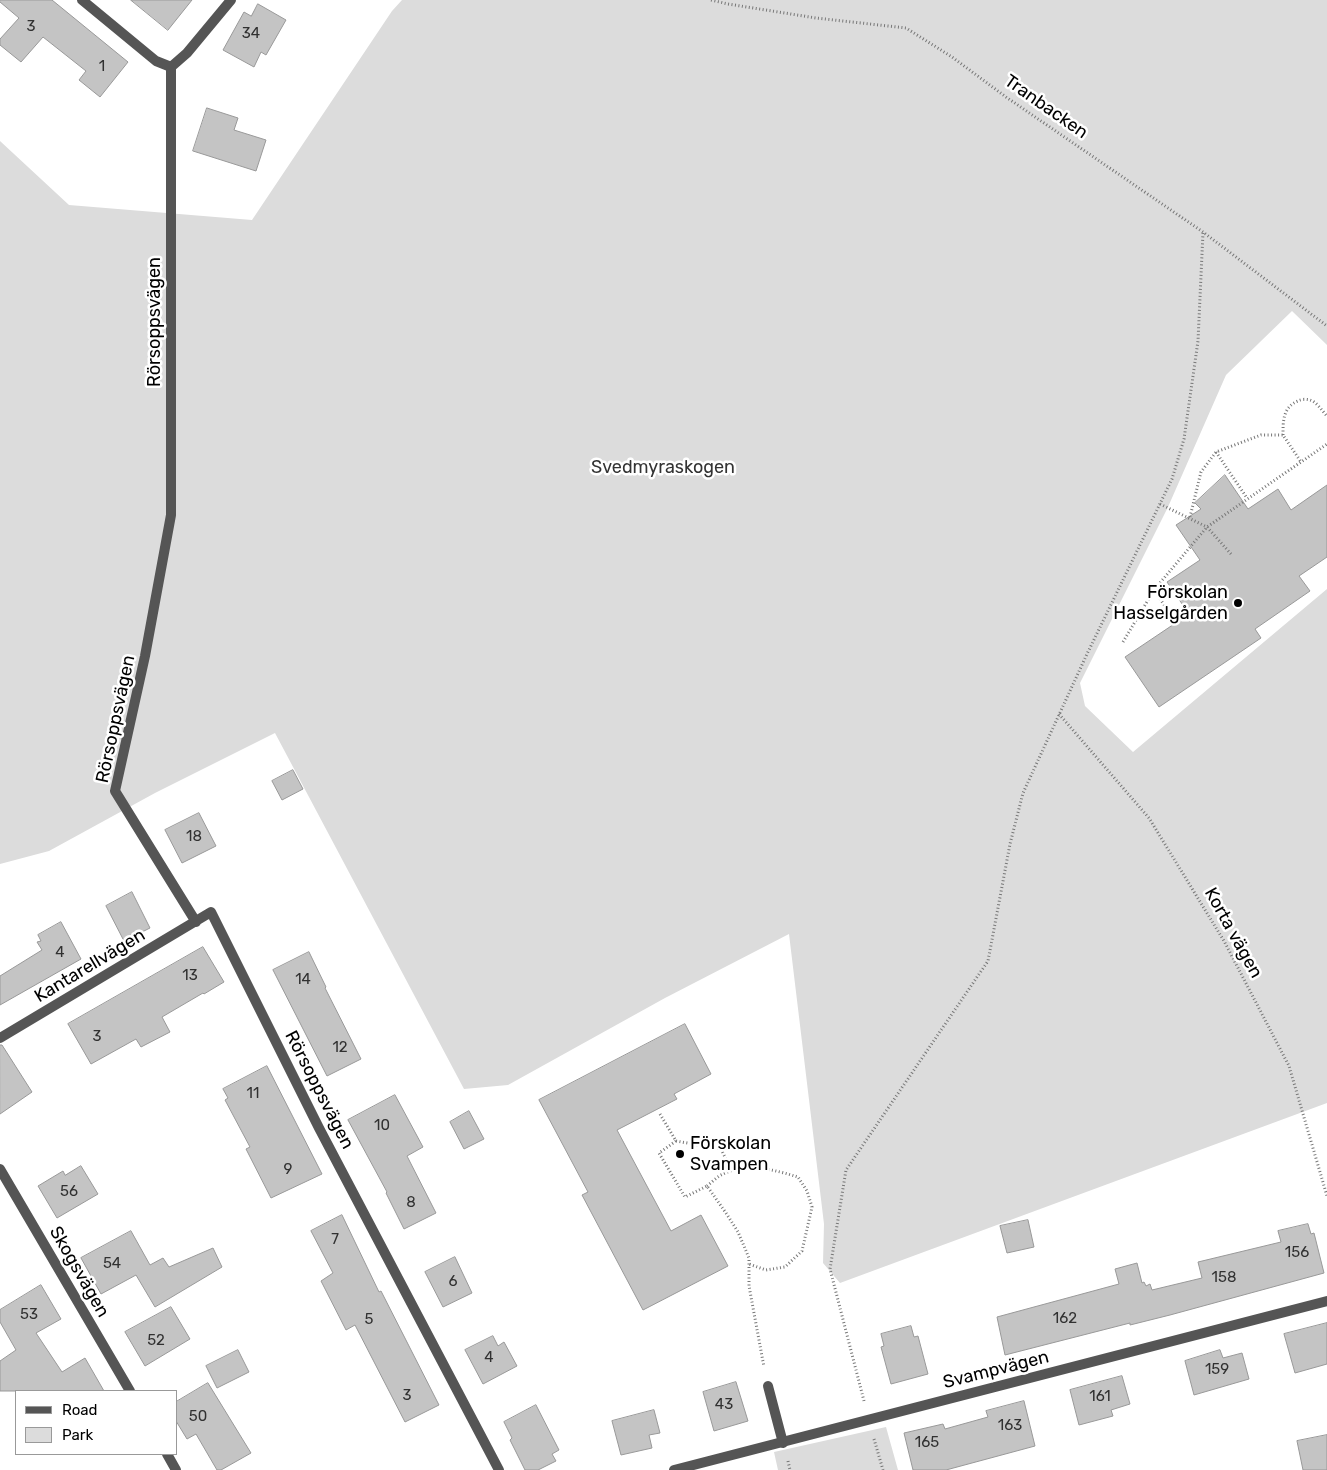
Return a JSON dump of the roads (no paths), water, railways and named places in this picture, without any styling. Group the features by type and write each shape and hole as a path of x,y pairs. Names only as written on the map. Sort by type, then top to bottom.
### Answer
{"street":[{"path":"82,0 156,61 171,67 187,54 232,0"},
{"name":"Rörsoppsvägen","path":"171,67 170,515 145,656 115,791 196,922 211,912 320,1128 499,1470"},
{"name":"Kantarellvägen","path":"0,1038 196,922"},
{"name":"Skogsvägen","path":"0,1170 129,1390"},
{"name":"Svampvägen","path":"674,1470 1327,1302"},
{"path":"768,1386 783,1443"},
{"path":"168,1455 176,1470"}],"place":[{"name":"Förskolan Hasselgården","path":"1238,603"},
{"name":"Förskolan Svampen","path":"680,1154"}],"park label":[{"name":"Svedmyraskogen","path":"663,468"}]}
